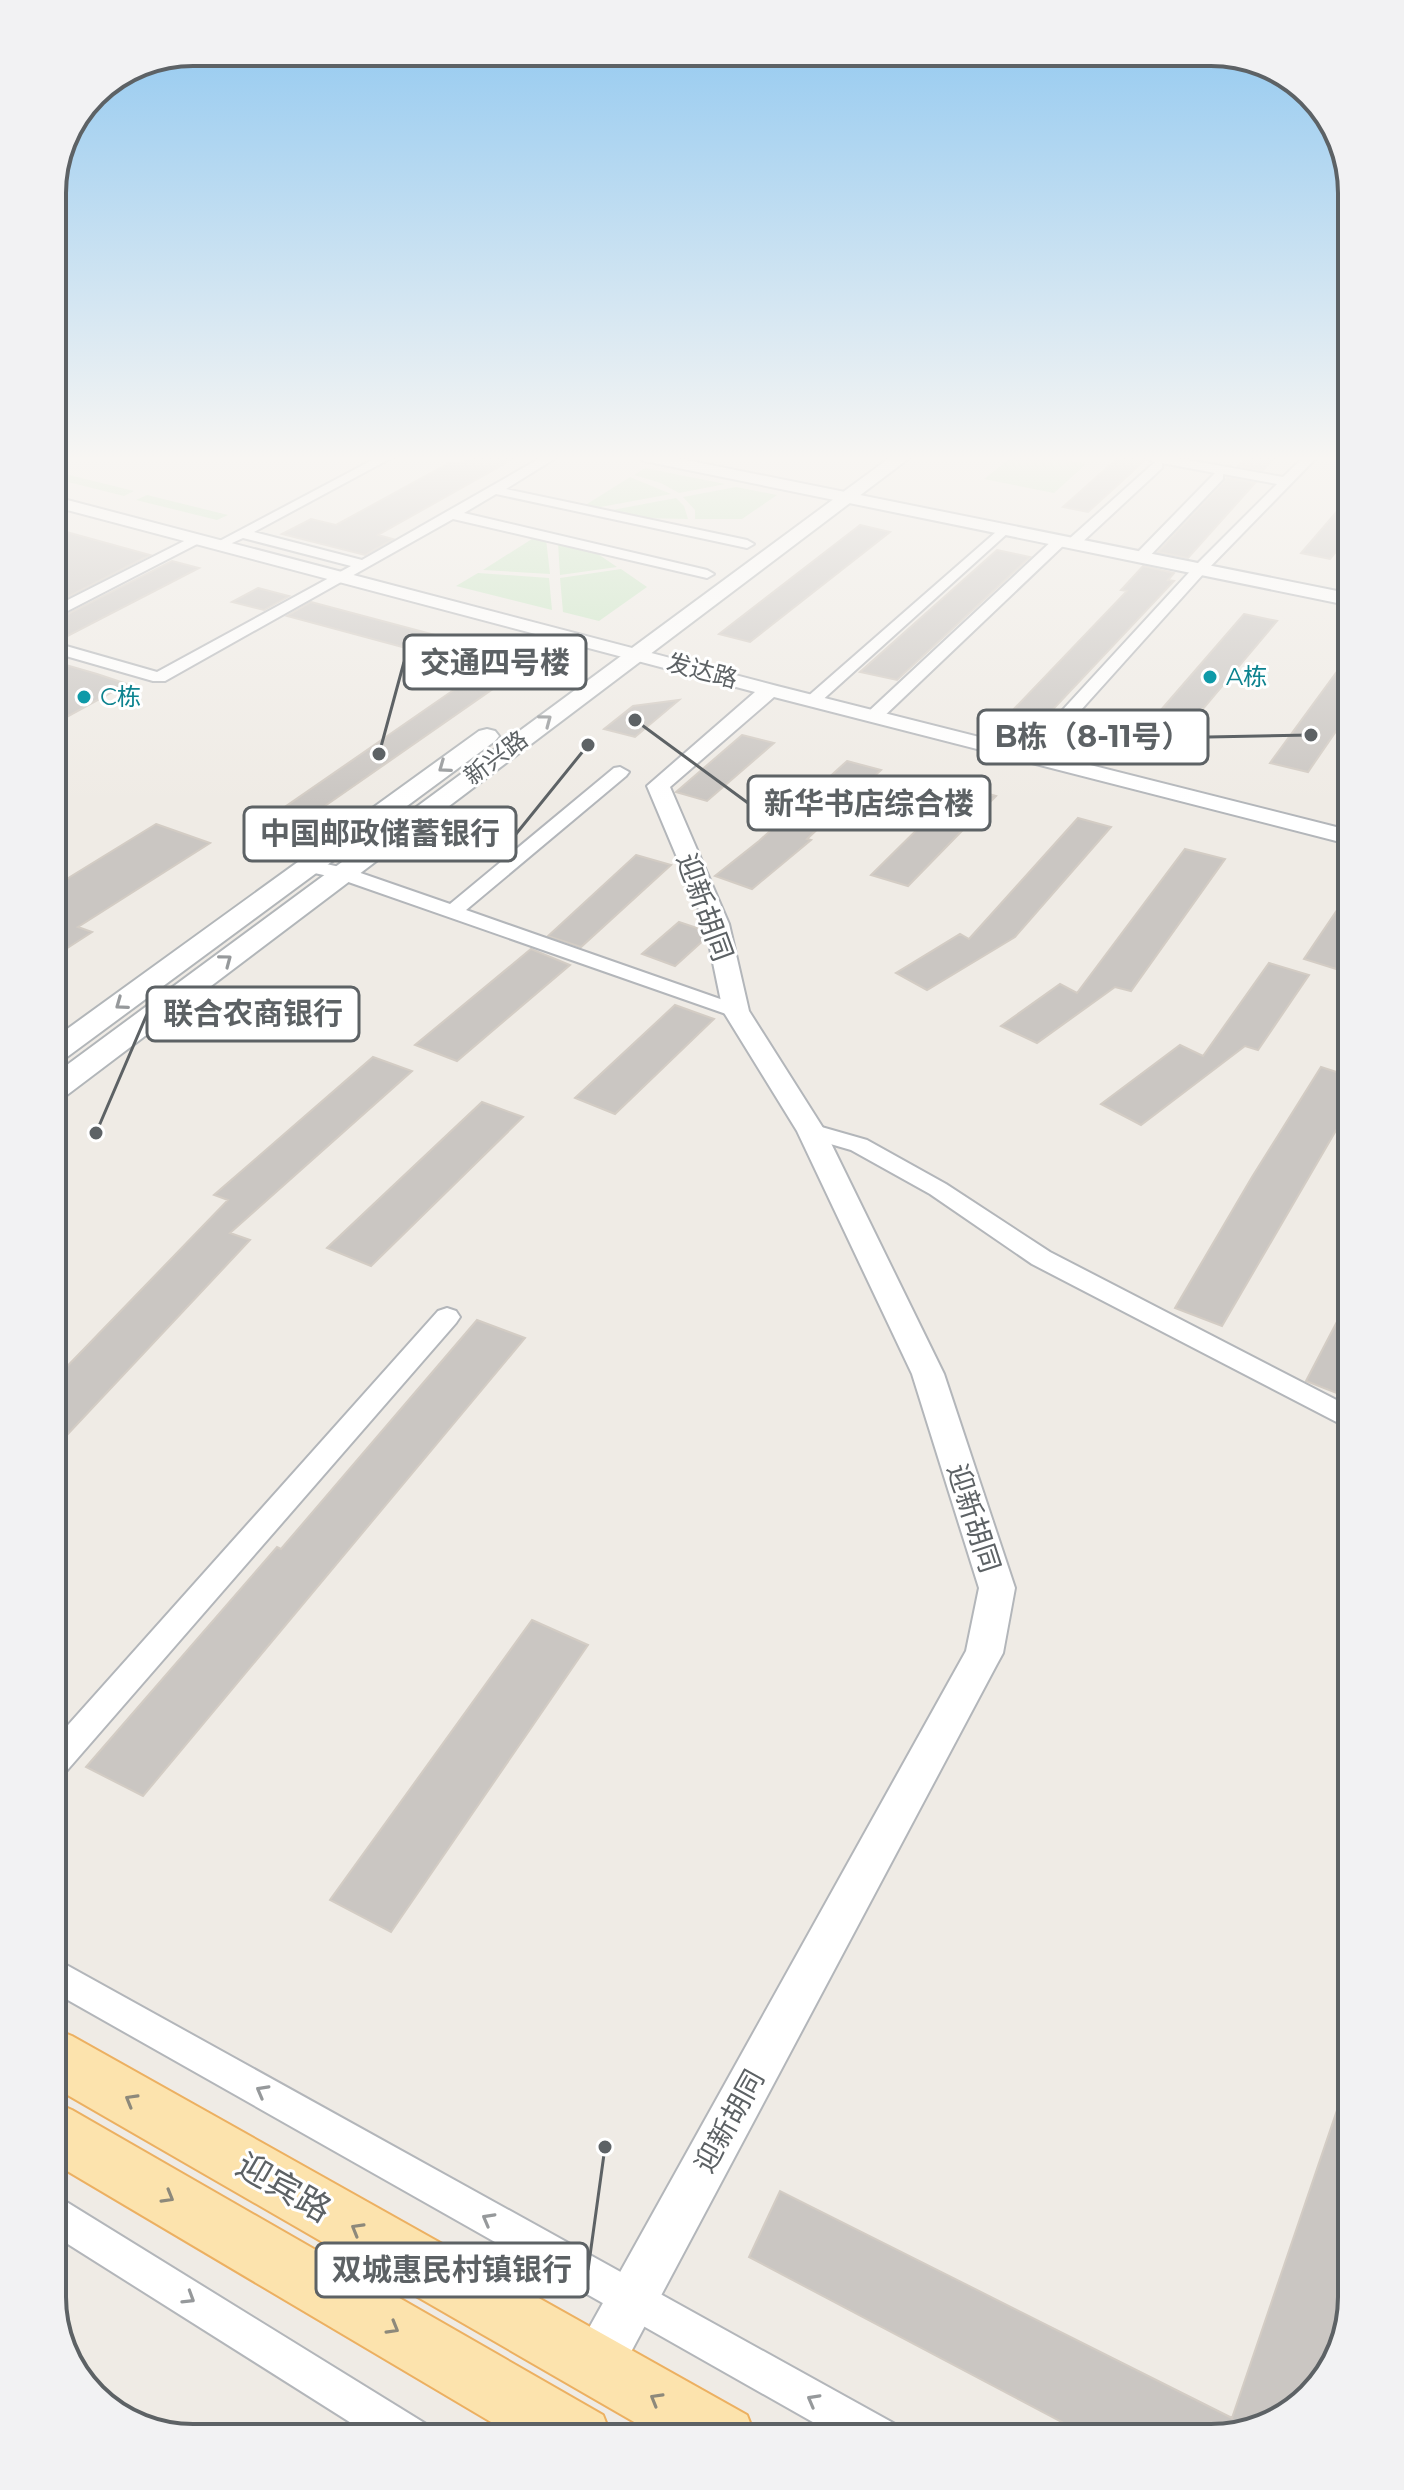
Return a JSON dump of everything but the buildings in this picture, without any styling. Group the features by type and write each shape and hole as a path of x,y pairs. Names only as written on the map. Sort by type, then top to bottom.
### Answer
{"main road":[{"name":"新兴路","path":"66,1080 745,572"},
{"name":"新兴路","path":"66,1044 707,574"},
{"name":"迎宾路","path":"66,2073 597,2364 700,2424"},
{"path":"66,2138 556,2424"}],"street":[{"path":"66,607 132,572"},
{"name":"发达路","path":"324,572 812,701 1338,834"},
{"path":"66,651 159,678 351,572"},
{"path":"699,572 707,574"},
{"path":"812,701 956,572"},
{"path":"874,716 1034,572"},
{"path":"1030,756 1197,572"},
{"path":"1216,572 1338,597"},
{"name":"迎新胡同","path":"597,2364 984,1653 997,1588 928,1374 811,1131 736,1011 717,924 658,786 770,690"},
{"path":"452,912 620,772"},
{"path":"308,866 342,873 736,1011"},
{"path":"811,1131 859,1145 938,1189 1041,1258 1338,1413"},
{"path":"66,1749 447,1317"},
{"path":"66,1981 856,2424"},
{"path":"66,2221 390,2424"}],"green space":[{"path":"626,572 647,587 599,621 563,612 560,578"},
{"path":"478,573 549,578 552,610 456,586"}],"place":[{"name":"A栋","path":"1210,677"},
{"name":"C栋","path":"84,697"},
{"name":"新华书店综合楼","path":"635,720"},
{"name":"B栋（8-11号）","path":"1311,735"},
{"name":"中国邮政储蓄银行","path":"588,745"},
{"name":"交通四号楼","path":"379,754"},
{"name":"联合农商银行","path":"96,1133"},
{"name":"双城惠民村镇银行","path":"605,2147"}]}
